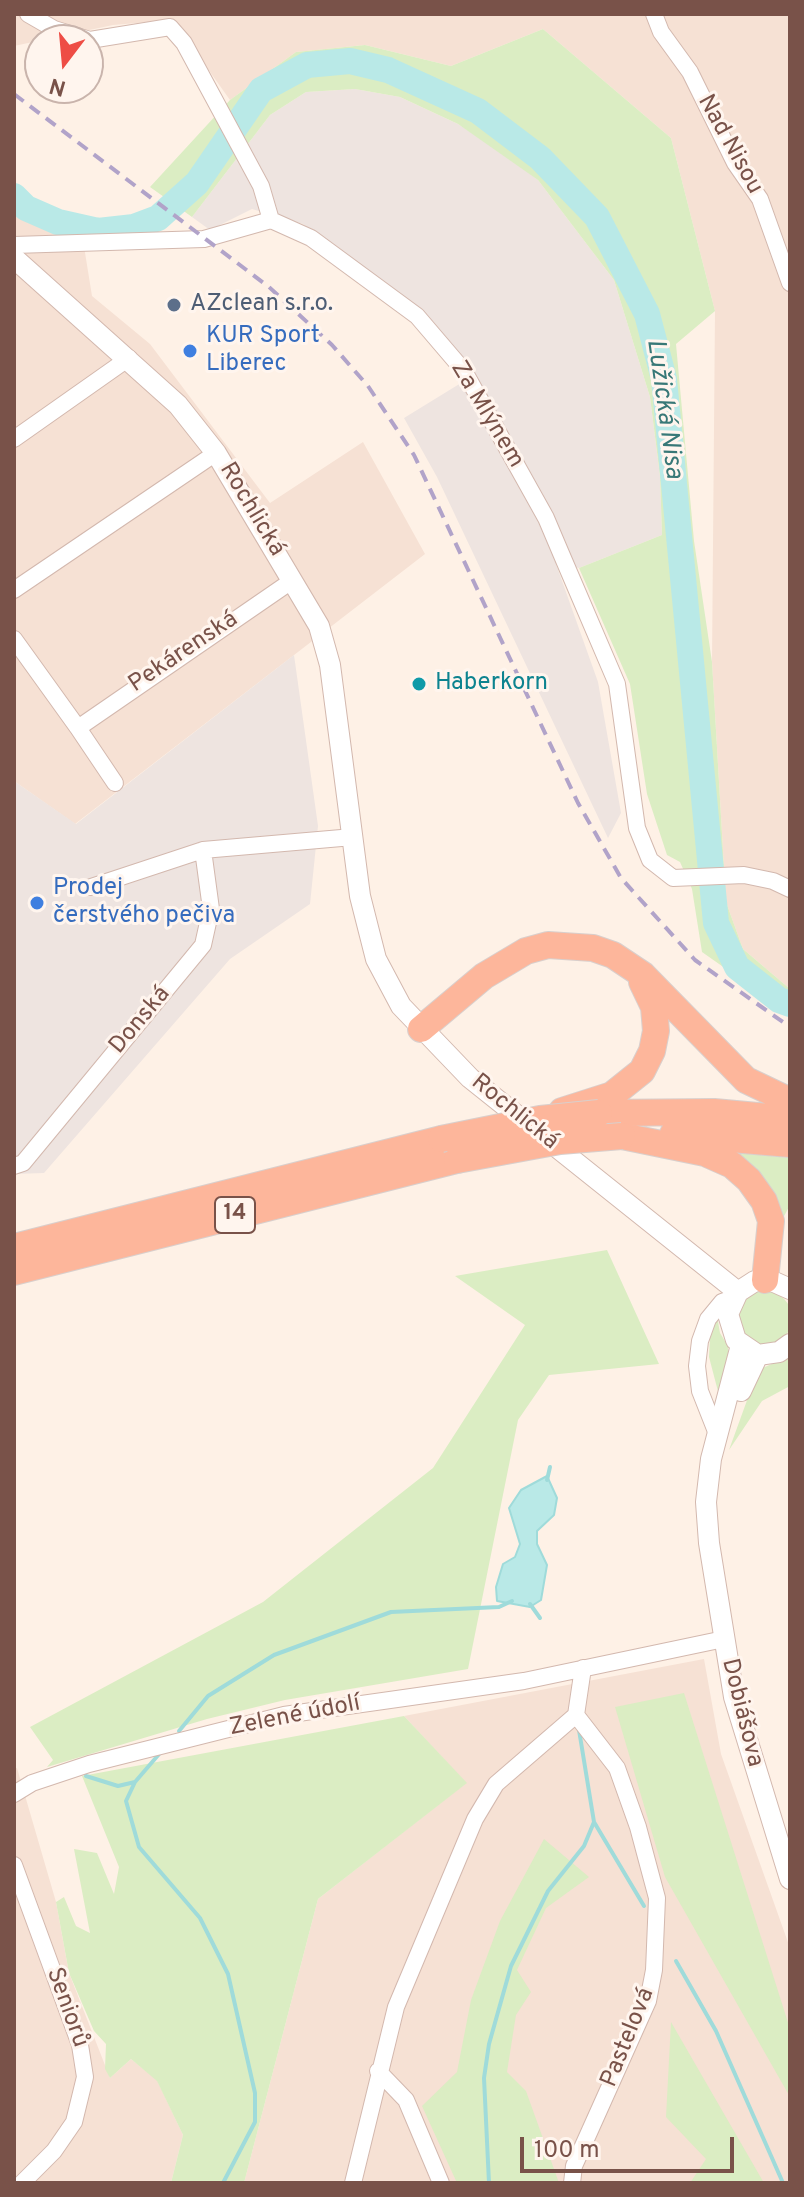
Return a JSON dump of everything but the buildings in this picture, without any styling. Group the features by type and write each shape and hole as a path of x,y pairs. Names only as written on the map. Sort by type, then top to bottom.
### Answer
{"highway":[{"path":"421,1029 484,976 526,951 548,945 593,948 634,969 746,1080 790,1101"},
{"path":"606,1104 642,1071 652,1051 656,1031 654,1007 634,969"},
{"name":"14","path":"14,1247 441,1139 606,1104 790,1119"},
{"name":"14","path":"14,1272 457,1160 560,1141 622,1136 710,1135 790,1144"},
{"path":"622,1136 705,1153 732,1165 749,1180 764,1201 771,1221 778,1284"},
{"path":"778,1284 790,1230"}],"street":[{"path":"14,245 204,239 271,220 261,186 184,43 170,27 90,40 54,29 28,14"},
{"name":"Nad Nisou","path":"654,14 661,32 690,72 735,163 760,199 790,283"},
{"name":"Za Mlýnem","path":"271,220 311,238 417,316 464,371 546,518 617,684 637,828 650,860 678,878 732,874 773,881 790,889"},
{"name":"Rochlická","path":"14,258 178,405 216,453 319,626 330,665 360,896 376,959 401,1006 470,1078 736,1295"},
{"path":"14,439 129,358"},
{"path":"14,590 216,453"},
{"name":"Pekárenská","path":"78,728 293,580"},
{"path":"14,639 115,783"},
{"path":"91,887 203,850 353,837"},
{"name":"Donská","path":"14,1166 23,1163 203,945 211,909 203,850"},
{"path":"711,1420 697,1366 700,1341 708,1319 722,1302 746,1285 778,1284"},
{"path":"736,1295 728,1323 749,1350 779,1352 790,1344"},
{"name":"Dobiášova","path":"749,1350 711,1420 706,1502 709,1543 724,1639 746,1744 790,1879"},
{"name":"Dobiášova","path":"709,1543 717,1460 749,1350"},
{"name":"Zelené údolí","path":"14,1794 32,1783 89,1764 284,1715 524,1681 724,1639"},
{"path":"353,2183 396,2007 475,1819 496,1784 576,1715 583,1668"},
{"name":"Pastelová","path":"572,2183 574,2166 648,2001 654,1970 657,1898 638,1827 617,1768 576,1715"},
{"name":"Seniorů","path":"14,1865 84,2059 84,2092 74,2122 22,2183"},
{"path":"378,2071 406,2100 441,2183"}],"shaded area":[{"path":"14,14 790,14 790,989 743,949 726,902 712,662 715,311 671,138 543,29 451,66 365,45 296,52 230,100 173,20 104,27 104,24 24,24 24,44 14,46"},
{"path":"355,89 400,97 458,124 511,158 538,180 614,280 650,397 660,476 662,535 579,568 556,564 598,682 621,813 608,838 437,477 404,418 474,375 429,319 303,224 252,209 210,230 192,217 270,115 306,92"},
{"path":"14,211 82,234 92,296 150,344 270,503 363,442 425,554 75,824 14,781"},
{"path":"294,655 318,826 310,904 230,959 44,1173 14,1174 14,781 76,824"},
{"path":"704,1659 721,1754 790,1948 790,2183 244,2183 318,1899 466,1783 404,1716"},
{"path":"17,1768 56,1902 69,1973 110,2078 131,2059 157,2080 183,2135 171,2183 14,2183 14,1769"}],"green space":[{"path":"543,29 671,138 715,311 676,344 694,541 712,662 726,902 743,949 790,989 790,1014 702,952 692,889 680,862 667,855 647,794 630,684 579,568 662,535 660,476 650,397 614,280 538,180 458,124 400,97 355,89 306,92 270,115 192,217 150,187 230,100 296,52 365,45 451,66"},
{"path":"729,1152 790,1158 790,1205 782,1220"},
{"path":"607,1250 659,1364 549,1375 518,1420 468,1669 285,1700 207,1719 47,1767 53,1760 30,1727 263,1602 433,1468 525,1325 455,1276"},
{"path":"765,1291 784,1299 792,1318 784,1337 765,1345 746,1337 738,1318 746,1299"},
{"path":"717,1316 720,1333 728,1346 729,1366 720,1399 709,1357 710,1338"},
{"path":"790,1356 790,1386 762,1401 729,1450 758,1370"},
{"path":"684,1693 790,2029 790,2097 665,1877 615,1707"},
{"path":"404,1716 467,1783 318,1899 244,2183 171,2183 183,2135 157,2081 131,2059 110,2078 105,2069 106,2044 94,2031 69,1973 56,1902 64,1897 76,1926 90,1933 74,1849 97,1853 114,1894 119,1867 82,1776"},
{"path":"544,1839 589,1877 546,1908 517,1970 531,1992 516,2015 507,2072 526,2091 559,2183 457,2183 422,2106 457,2072 471,2000 500,1921"},
{"path":"671,2022 764,2183 690,2183 706,2159 666,2117"}],"water":[{"path":"547,1476 557,1498 554,1515 537,1531 537,1544 547,1565 541,1600 530,1607 497,1601 496,1587 503,1564 515,1557 520,1544 509,1508 521,1490"}],"waterway":[{"name":"Lužická Nisa","path":"14,196 26,208 58,222 98,231 134,227 158,218 197,183 261,90 307,65 350,61 388,70 478,111 540,158 597,217 647,314 664,379 716,923 737,967 779,1000 790,1004"},
{"path":"547,1480 550,1467"},
{"path":"179,1731 208,1696 274,1655 391,1612 499,1607 512,1601"},
{"path":"530,1604 540,1618"},
{"path":"489,2183 484,2078 489,2044 511,1966 548,1891 584,1846 594,1822 579,1730"},
{"path":"86,1776 118,1786 135,1782 160,1753"},
{"path":"135,1782 126,1801 139,1847 200,1918 228,1974 255,2093 255,2122 223,2183"},
{"path":"594,1822 644,1906"},
{"path":"676,1961 716,2031 783,2183"}],"railway":[{"path":"14,94 269,287 332,345 368,386 414,455 578,803 621,878 695,960 790,1027"}],"place":[{"name":"AZclean s.r.o.","path":"174,305"},
{"name":"KUR Sport Liberec","path":"190,351"},
{"name":"Haberkorn","path":"419,684"},
{"name":"Prodej čerstvého pečiva","path":"37,903"}]}
